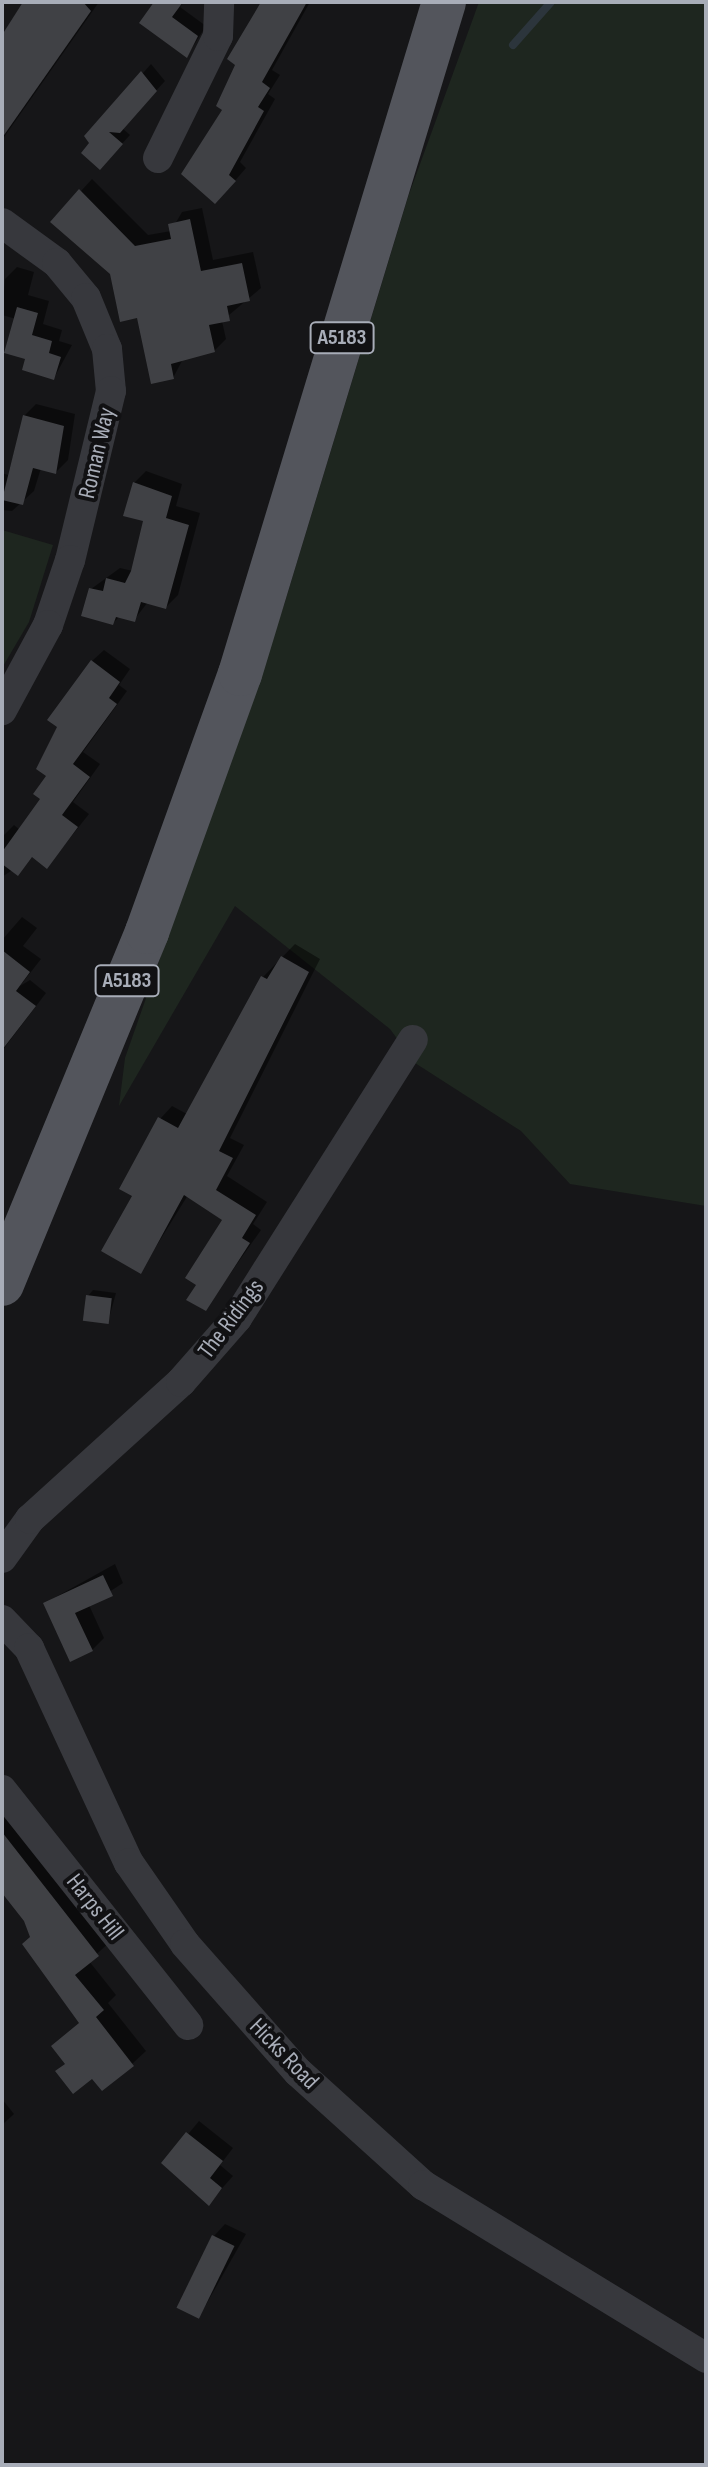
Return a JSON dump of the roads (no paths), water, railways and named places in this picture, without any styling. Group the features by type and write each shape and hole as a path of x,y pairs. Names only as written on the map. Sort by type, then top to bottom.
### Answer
{"main road":[{"name":"A5183","path":"2,1284 147,932 240,674 444,2"}],"street":[{"path":"158,158 218,36 219,2"},
{"name":"Roman Way","path":"2,223 57,263 86,298 107,349 111,391 70,560 48,625 2,710"},
{"name":"The Ridings","path":"2,1558 30,1519 181,1382 237,1318 413,1040"},
{"name":"Hicks Road","path":"2,1620 29,1648 129,1863 185,1944 298,2072 423,2185 706,2358"},
{"name":"Harps Hill","path":"2,1790 188,2025"}],"waterway":[{"path":"513,45 551,2"}]}
